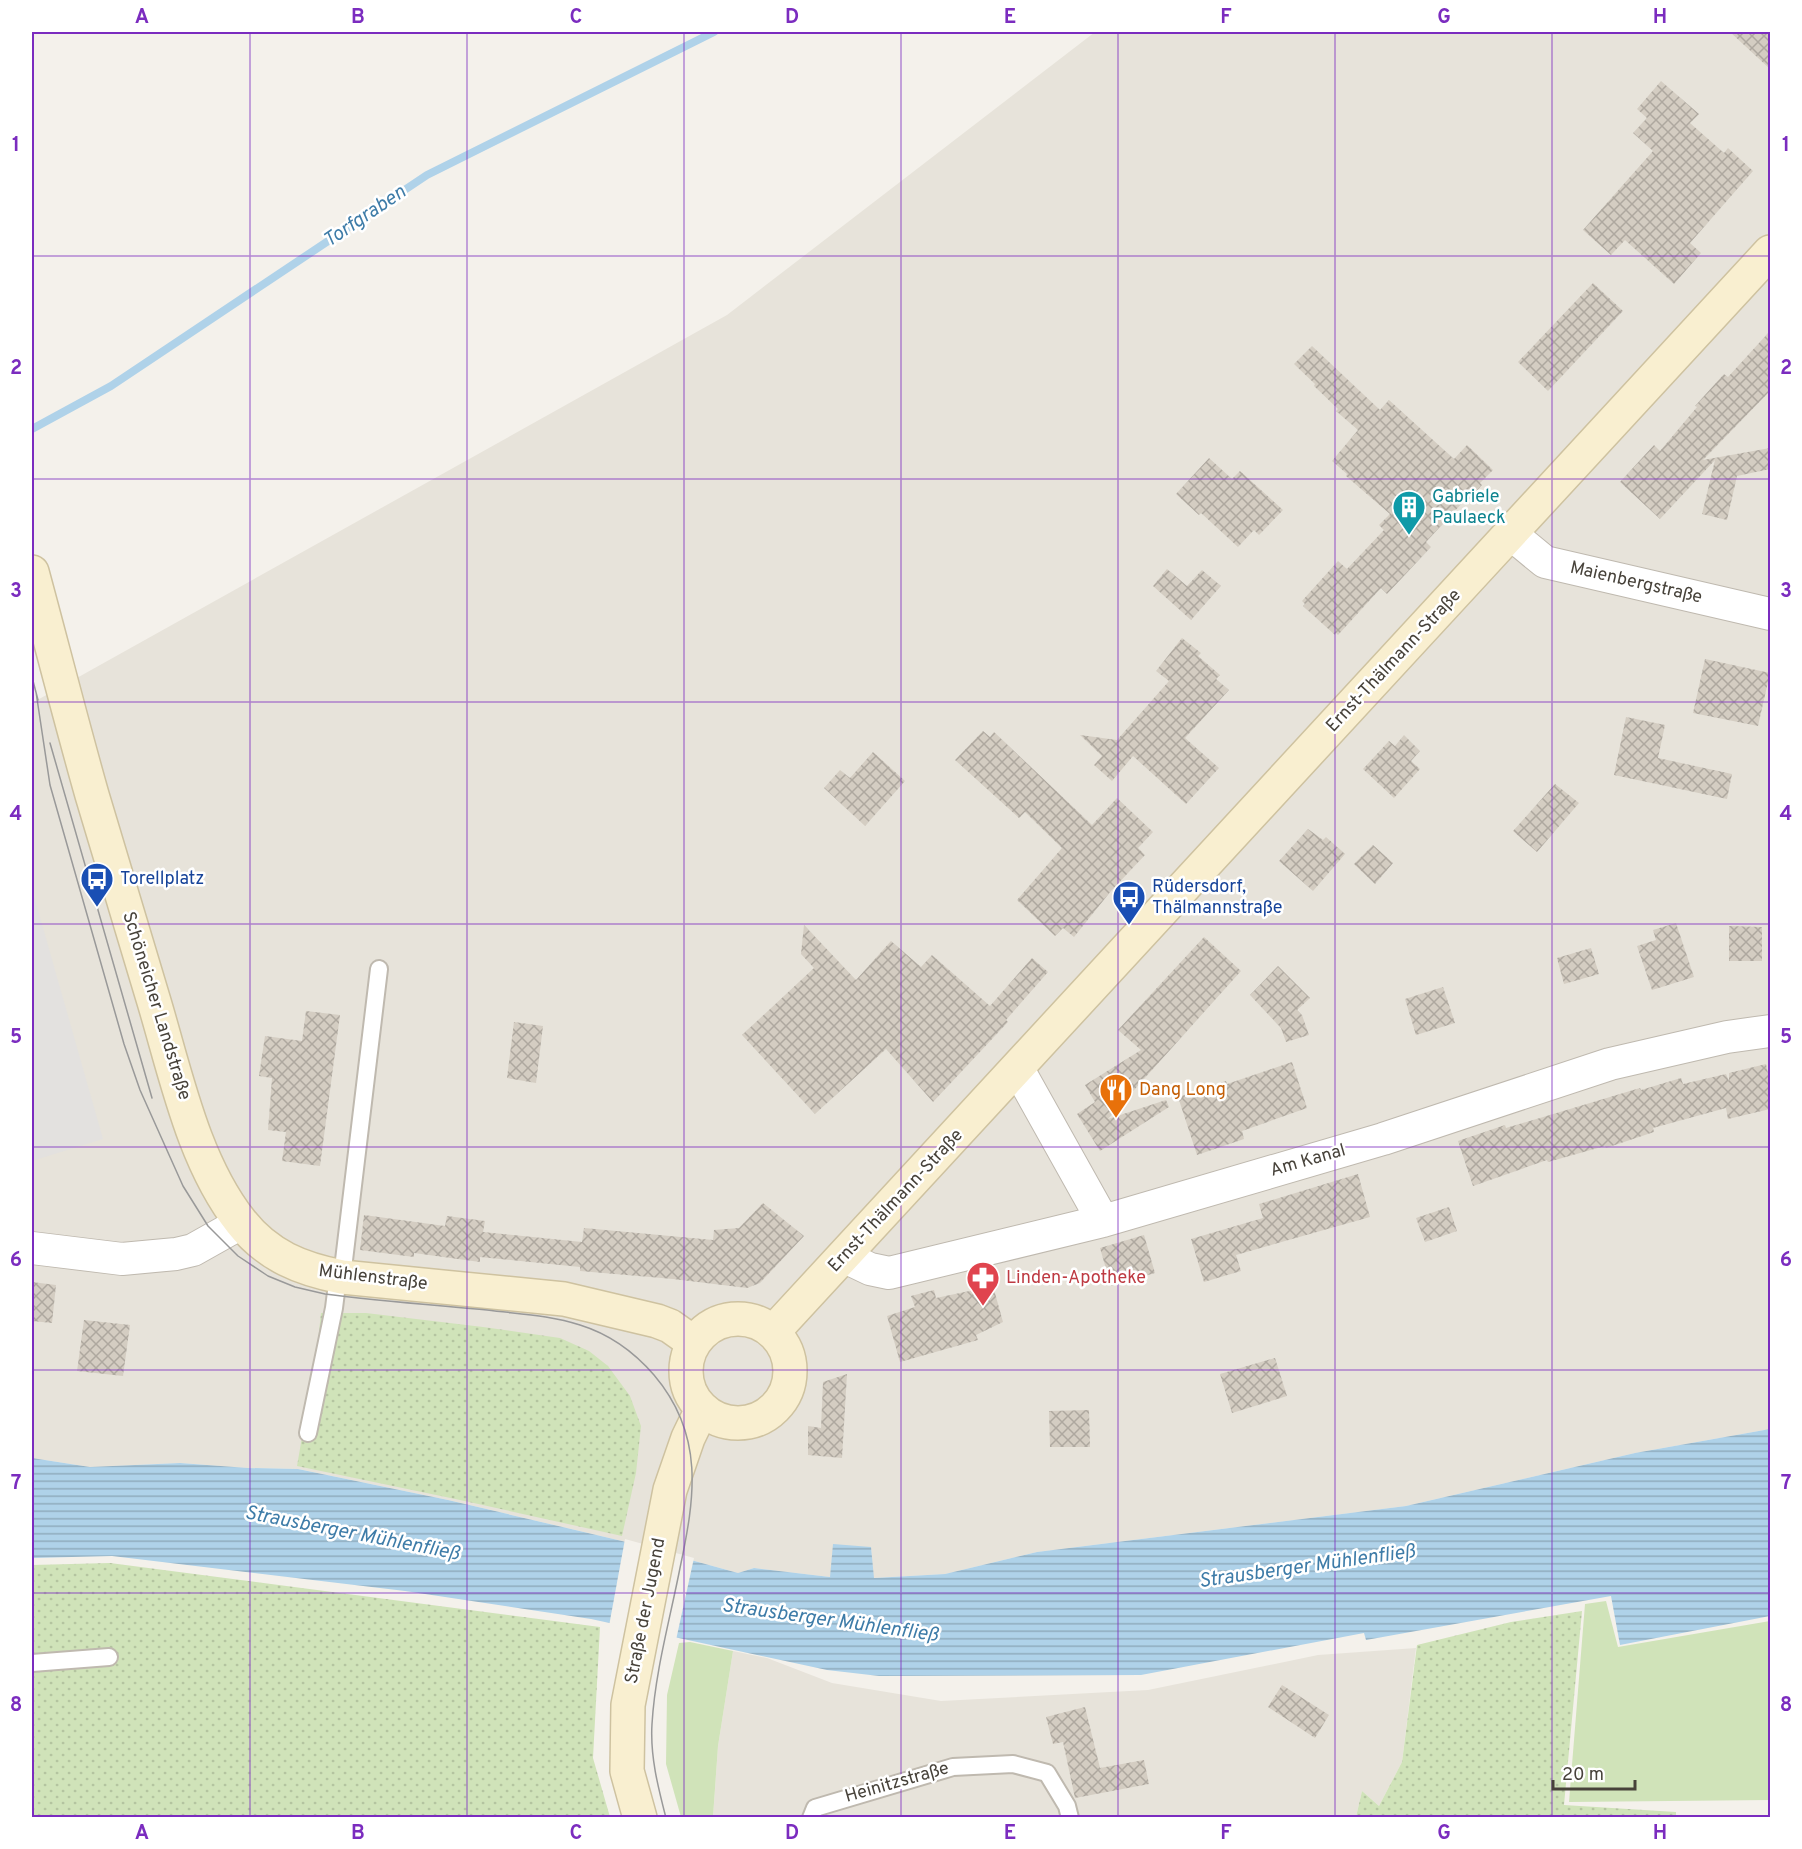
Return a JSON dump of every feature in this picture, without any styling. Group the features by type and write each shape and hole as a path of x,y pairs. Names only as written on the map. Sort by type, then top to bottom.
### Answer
{"main road":[{"name":"Ernst-Thälmann-Straße","path":"773,1332 845,1257 1770,252"},
{"name":"Schöneicher Landstraße","path":"32,572 92,795 196,1139 220,1194 241,1223"},
{"name":"Mühlenstraße","path":"241,1223 254,1237 277,1255 302,1268 340,1276 564,1299 657,1321 670,1326 694,1343"},
{"path":"731,1320 753,1322 773,1332 783,1345 789,1360 790,1377 786,1392 776,1406 764,1417 748,1422 732,1423 716,1418 702,1409 692,1395 687,1377 687,1360 694,1343 704,1332 717,1324 731,1320"},
{"name":"Straße der Jugend","path":"640,1818 627,1771 628,1705 670,1490 688,1438 702,1409"}],"street":[{"name":"Maienbergstraße","path":"1511,534 1545,562 1770,614"},
{"name":"Am Kanal","path":"845,1257 870,1269 889,1273 1103,1221 1383,1139 1610,1064 1727,1037 1770,1031"},
{"path":"1018,1069 1103,1221"},
{"path":"32,1248 122,1259 176,1254 193,1250 241,1223"}],"lane":[{"path":"308,1433 340,1276 379,969"},
{"path":"32,1663 108,1657"},
{"name":"Heinitzstraße","path":"812,1818 815,1808 953,1767 1013,1764 1047,1773 1067,1806 1070,1818"}],"shaded area":[{"path":"1095,32 1770,32 1770,1429 1635,1453 1406,1506 1037,1552 945,1574 873,1578 871,1547 830,1577 754,1568 738,1573 622,1541 448,1500 298,1469 180,1463 90,1467 32,1458 32,703 727,315"},
{"path":"32,889 103,1139 32,1161"},
{"path":"1416,1648 1402,1762 1379,1806 1362,1791 1356,1817 713,1818 718,1746 733,1651 767,1658 832,1683 941,1701 1148,1690 1318,1655"}],"green space":[{"path":"321,1313 366,1313 483,1327 560,1338 589,1351 608,1366 630,1396 641,1426 636,1473 622,1536 297,1466"},
{"path":"110,1563 600,1627 593,1758 610,1817 32,1817 32,1565"},
{"path":"1606,1601 1618,1647 1770,1621 1770,1800 1569,1802 1585,1604"},
{"path":"1582,1611 1564,1805 1676,1812 1676,1817 1356,1817 1362,1791 1379,1806 1402,1762 1417,1645 1511,1622"},
{"path":"690,1642 733,1651 718,1746 713,1817 681,1817 666,1764 667,1695 679,1643"}],"water":[{"name":"Strausberger Mühlenfließ","path":"1770,1429 1770,1616 1620,1645 1611,1596 1366,1640 1364,1633 1141,1675 879,1676 827,1670 591,1619 405,1591 112,1556 32,1558 32,1458 90,1467 180,1463 298,1469 448,1500 622,1541 738,1573 754,1568 830,1577 833,1544 871,1547 874,1578 945,1574 1037,1552 1406,1506 1635,1453"}],"pier":[{"path":"625,1539 694,1558 676,1640 609,1626"}],"building":[{"path":"1730,32 1770,32 1770,69"},
{"path":"1661,81 1699,114 1690,123 1724,153 1728,148 1753,171 1690,243 1701,253 1674,284 1625,240 1611,255 1583,230 1653,151 1633,133 1647,118 1637,109"},
{"path":"1593,283 1623,311 1548,391 1518,362"},
{"path":"1770,331 1770,391 1703,460 1770,448 1770,469 1737,476 1727,520 1702,514 1715,460 1660,519 1620,482 1654,445 1660,451 1697,407 1695,406 1724,374 1728,377"},
{"path":"1312,346 1380,410 1389,400 1454,459 1467,445 1493,470 1480,483 1482,485 1467,502 1465,500 1426,542 1431,547 1387,594 1381,588 1338,635 1336,633 1335,635 1303,606 1305,604 1302,601 1338,561 1347,569 1384,530 1379,525 1390,514 1332,461 1358,430 1336,411 1338,409 1294,364"},
{"path":"1209,458 1232,479 1240,471 1283,510 1259,535 1254,530 1238,547 1201,513 1199,515 1176,494"},
{"path":"1167,569 1187,586 1202,570 1221,586 1191,620 1153,586"},
{"path":"1182,638 1201,653 1198,656 1220,675 1216,679 1229,690 1185,738 1219,768 1186,804 1133,756 1112,781 1094,765 1102,756 1080,735 1117,740 1169,681 1156,671"},
{"path":"1705,659 1770,673 1758,726 1693,713"},
{"path":"1626,717 1665,725 1658,758 1732,774 1727,799 1614,775"},
{"path":"983,731 990,737 994,732 1092,825 1117,798 1153,832 1138,848 1145,855 1111,891 1074,937 1063,928 1055,936 1017,900 1062,848 1025,812 1019,818 955,760"},
{"path":"1404,735 1420,751 1411,761 1420,769 1394,798 1363,769 1389,741 1395,746"},
{"path":"873,752 905,781 865,826 824,788 840,770 850,778"},
{"path":"1555,784 1579,803 1537,852 1513,831"},
{"path":"1308,829 1323,840 1326,837 1345,854 1313,891 1279,861"},
{"path":"1373,845 1393,863 1375,884 1354,864"},
{"path":"1676,923 1694,977 1652,990 1637,946 1656,940 1653,930"},
{"path":"804,925 856,980 891,941 921,967 932,955 990,1006 1032,958 1048,972 1006,1020 1008,1022 933,1102 886,1049 815,1114 742,1035 814,968 801,954"},
{"path":"1729,926 1762,927 1762,961 1729,961"},
{"path":"1204,937 1241,971 1108,1119 1166,1100 1169,1107 1100,1151 1077,1114 1095,1102 1085,1085 1141,1050 1118,1030"},
{"path":"1591,948 1599,974 1564,984 1557,958"},
{"path":"1278,966 1310,998 1297,1010 1302,1015 1309,1035 1286,1042 1281,1028 1250,995"},
{"path":"1443,987 1455,1023 1416,1035 1405,999"},
{"path":"306,1011 340,1015 320,1166 282,1161 286,1132 268,1130 272,1078 259,1076 265,1036 302,1041"},
{"path":"514,1022 543,1026 536,1083 507,1078"},
{"path":"1292,1062 1307,1108 1242,1131 1244,1139 1197,1155 1178,1097 1226,1081 1227,1084"},
{"path":"1766,1064 1770,1083 1770,1109 1728,1119 1726,1108 1653,1128 1654,1132 1606,1148 1605,1146 1548,1162 1547,1160 1473,1186 1458,1141 1505,1125 1506,1128 1681,1078 1683,1084 1726,1074 1729,1081 1729,1073"},
{"path":"1358,1174 1370,1217 1236,1255 1241,1271 1204,1282 1191,1239 1263,1218 1259,1204"},
{"path":"763,1203 804,1236 760,1283 747,1288 580,1271 580,1267 480,1257 480,1262 414,1253 414,1257 360,1250 364,1215 445,1226 447,1216 485,1221 483,1232 582,1242 584,1228 713,1240 714,1230 739,1228"},
{"path":"1449,1207 1457,1231 1425,1242 1416,1218"},
{"path":"1144,1235 1155,1273 1111,1286 1100,1248"},
{"path":"32,1282 56,1285 52,1323 32,1321"},
{"path":"993,1286 1003,1322 976,1335 978,1340 900,1362 887,1316 915,1307 911,1296 934,1290 936,1298"},
{"path":"84,1320 130,1325 123,1376 77,1371"},
{"path":"1275,1358 1287,1396 1232,1413 1220,1374"},
{"path":"847,1374 842,1458 808,1455 808,1426 821,1428 823,1382"},
{"path":"1089,1410 1090,1447 1050,1447 1049,1411"},
{"path":"1282,1685 1329,1715 1315,1738 1268,1707"},
{"path":"1085,1707 1100,1768 1144,1760 1149,1784 1075,1798 1063,1742 1053,1744 1046,1717"}],"waterway":[{"name":"Torfgraben","path":"32,429 111,386 427,175 714,32"}],"tram line":[{"path":"32,677 38,700"},
{"path":"36,692 50,785 124,1044 140,1090 183,1186 208,1226 238,1256 268,1276 295,1287 325,1294 534,1315 591,1329 621,1345 638,1359 654,1375 670,1398 682,1420 689,1444 692,1492 685,1542 660,1665 652,1724 653,1760 666,1818"},
{"path":"50,743 152,1098"}],"place":[{"name":"Gabriele Paulaeck","path":"1409,536"},
{"name":"Torellplatz","path":"97,908"},
{"name":"Rüdersdorf, Thälmannstraße","path":"1129,926"},
{"name":"Dang Long","path":"1116,1119"},
{"name":"Linden-Apotheke","path":"983,1307"}]}
